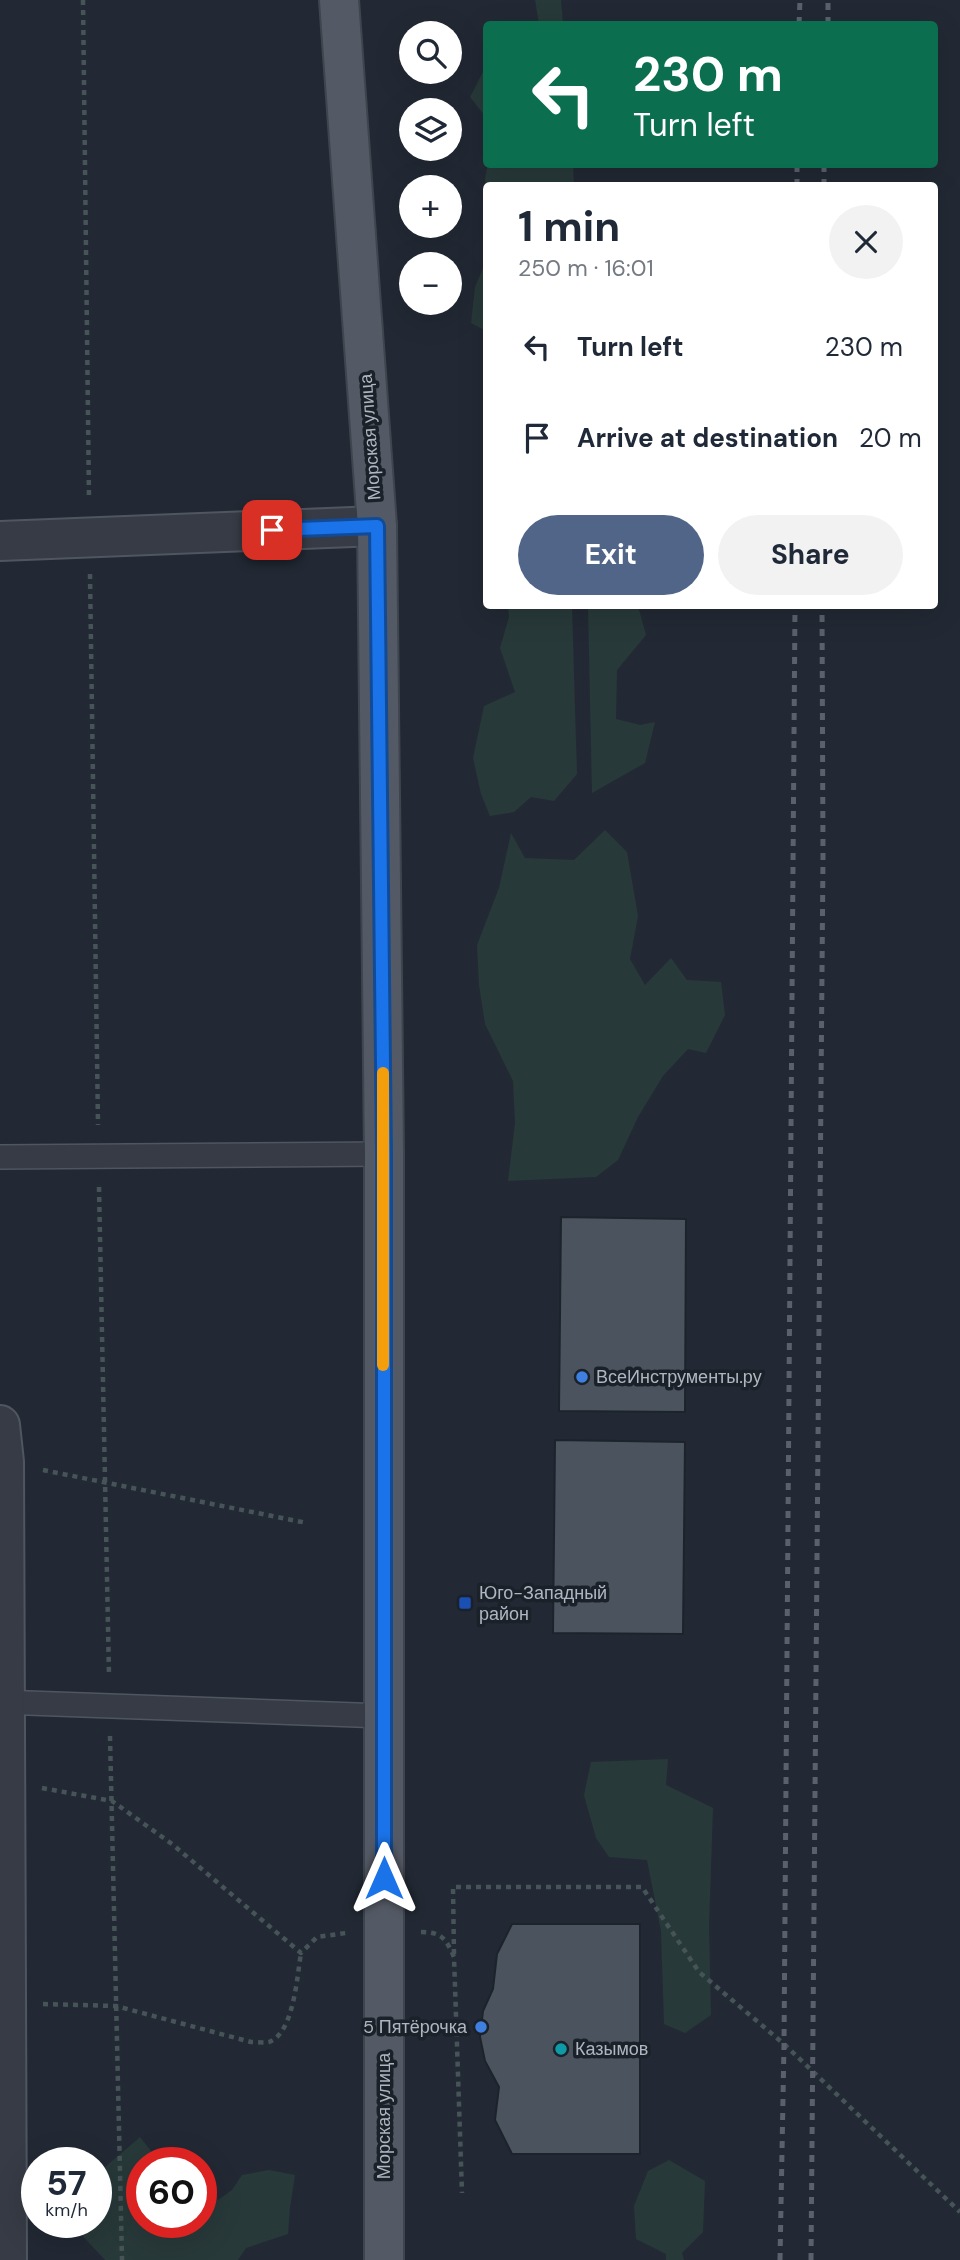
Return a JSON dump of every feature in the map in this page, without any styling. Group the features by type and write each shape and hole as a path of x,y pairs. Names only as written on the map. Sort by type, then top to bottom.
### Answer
{"main road":[{"name":"Морская улица","path":"339,0 377,526 384,1154 384,2260"}],"street":[{"path":"0,541 377,526"},
{"path":"0,1425 4,1462 7,2260"}],"lane":[{"path":"0,1157 384,1154"},
{"path":"3,1702 384,1716"}],"path":[{"path":"4,1462 307,1523"},
{"path":"5,1782 112,1801 172,1844 301,1953"},
{"path":"462,2193 453,1887 642,1887 699,1972 784,2044 960,2212"},
{"path":"5,2003 116,2006 251,2042 268,2042 281,2033 289,2019 301,1953 317,1937 338,1933 384,1931 432,1932 446,1939 454,1957"}],"shaded area":[{"path":"535,0 561,0 563,21 538,21"},
{"path":"483,72 483,113 470,97"},
{"path":"487,168 573,168 574,182 485,182"},
{"path":"483,268 483,329 471,323 475,287"},
{"path":"508,609 572,609 577,774 554,801 531,797 514,812 490,816 481,794 473,758 484,706 515,692 500,648 509,617"},
{"path":"588,609 639,609 646,635 617,670 616,719 640,725 655,722 645,763 592,793"},
{"path":"605,830 627,852 638,916 630,959 645,985 671,958 687,980 721,982 725,1015 706,1053 688,1049 663,1076 638,1117 618,1160 596,1177 508,1181 515,1123 513,1081 485,1024 477,945 499,888 511,833 525,858 574,860"},
{"path":"668,1759 666,1785 713,1808 709,1926 711,2015 685,2033 664,2024 661,1931 647,1860 609,1857 596,1838 584,1795 591,1762"},
{"path":"140,2137 148,2147 128,2147"},
{"path":"126,2149 126,2238 217,2238 217,2198 218,2200 232,2190 242,2175 269,2170 295,2175 288,2234 246,2248 238,2260 105,2260 84,2238 112,2238 112,2161"},
{"path":"669,2160 705,2181 703,2232 682,2253 684,2260 666,2260 666,2254 636,2239 634,2206 648,2171"}],"building":[{"path":"561,1217 686,1219 685,1412 559,1411"},
{"path":"555,1440 685,1442 683,1634 553,1633"},
{"name":"Казымов","path":"512,1924 640,1924 640,2154 512,2154 495,2120 499,2087 485,2061 480,2037 483,2011 493,1989 497,1954"}],"railway":[{"path":"799,21 800,0"},
{"path":"828,0 828,21"},
{"path":"797,168 797,182"},
{"path":"824,168 824,182"},
{"path":"780,2260 795,609"},
{"path":"811,2260 823,856 822,609"}],"slow traffic":[{"path":"383,1073 383,1365"}],"place":[{"name":"ВсеИнструменты.ру","path":"582,1377"},
{"name":"Юго-Западный район","path":"465,1603"},
{"name":"5 Пятёрочка","path":"481,2027"},
{"name":"Казымов","path":"561,2049"}],"route":[{"path":"272,530 377,526 384,1154 384,1878"}]}
